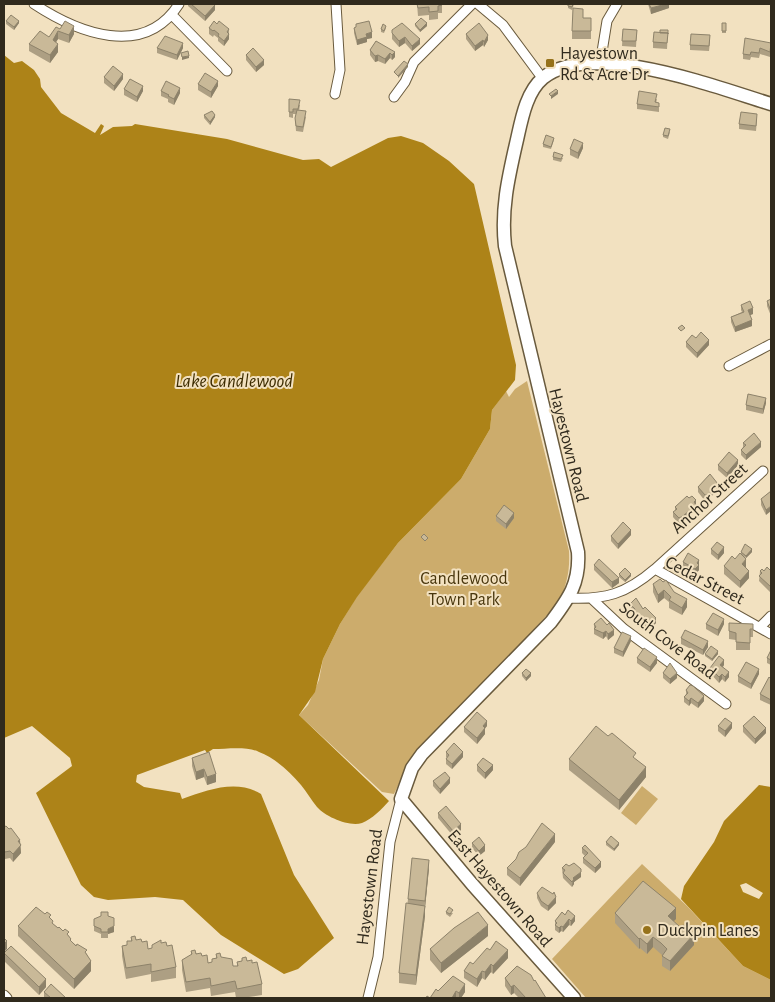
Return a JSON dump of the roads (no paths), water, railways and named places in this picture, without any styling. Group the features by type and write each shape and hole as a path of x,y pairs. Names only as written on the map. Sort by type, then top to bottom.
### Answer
{"street":[{"path":"34,4 47,13 113,37 126,37 154,30 172,15 180,4"},
{"path":"336,4 340,70 336,94"},
{"path":"394,98 405,82 414,62 472,4"},
{"path":"478,4 503,24 543,78"},
{"path":"600,64 607,21 617,4"},
{"path":"172,15 228,71"},
{"name":"Hayestown Road","path":"368,998 378,957 390,842 401,799 412,768 422,754 551,622 578,577 578,552 524,333 505,246 503,227 505,192 527,101 543,78 566,67 600,64 659,71 771,104"},
{"path":"729,366 771,344"},
{"name":"Anchor Street","path":"655,569 763,471"},
{"name":"Cedar Street","path":"567,598 592,599 615,595 640,582 655,569 771,634"},
{"name":"South Cove Road","path":"592,599 624,629 726,704"},
{"path":"760,627 771,616"},
{"name":"East Hayestown Road","path":"401,799 472,884 574,998"},
{"path":"4,995 7,998"}],"water":[{"name":"Lake Candlewood","path":"4,55 14,63 22,61 34,70 40,79 41,87 61,113 95,133 101,124 104,126 100,135 113,127 132,126 135,124 227,139 303,160 319,159 331,167 388,138 401,136 423,143 449,161 474,184 516,365 515,380 492,410 490,429 461,479 398,543 357,597 340,624 323,659 315,692 299,715 389,801 373,816 362,823 351,824 338,820 321,811 301,785 282,766 271,758 249,749 213,749 207,753 205,750 137,775 136,782 144,787 180,793 182,799 212,790 232,787 242,787 261,794 294,875 334,938 298,969 284,974 221,935 183,900 155,897 108,900 94,897 81,885 36,793 72,766 70,758 32,726 4,738"},
{"path":"759,785 771,787 771,980 743,966 681,899 684,886 714,842 724,821","holes":["746,883 763,893 759,899 743,892 740,885"]}],"place":[{"name":"Hayestown Rd & Acre Dr","path":"550,63"},
{"name":"Duckpin Lanes","path":"647,930"}],"park label":[{"name":"Candlewood Town Park","path":"464,588"}]}
